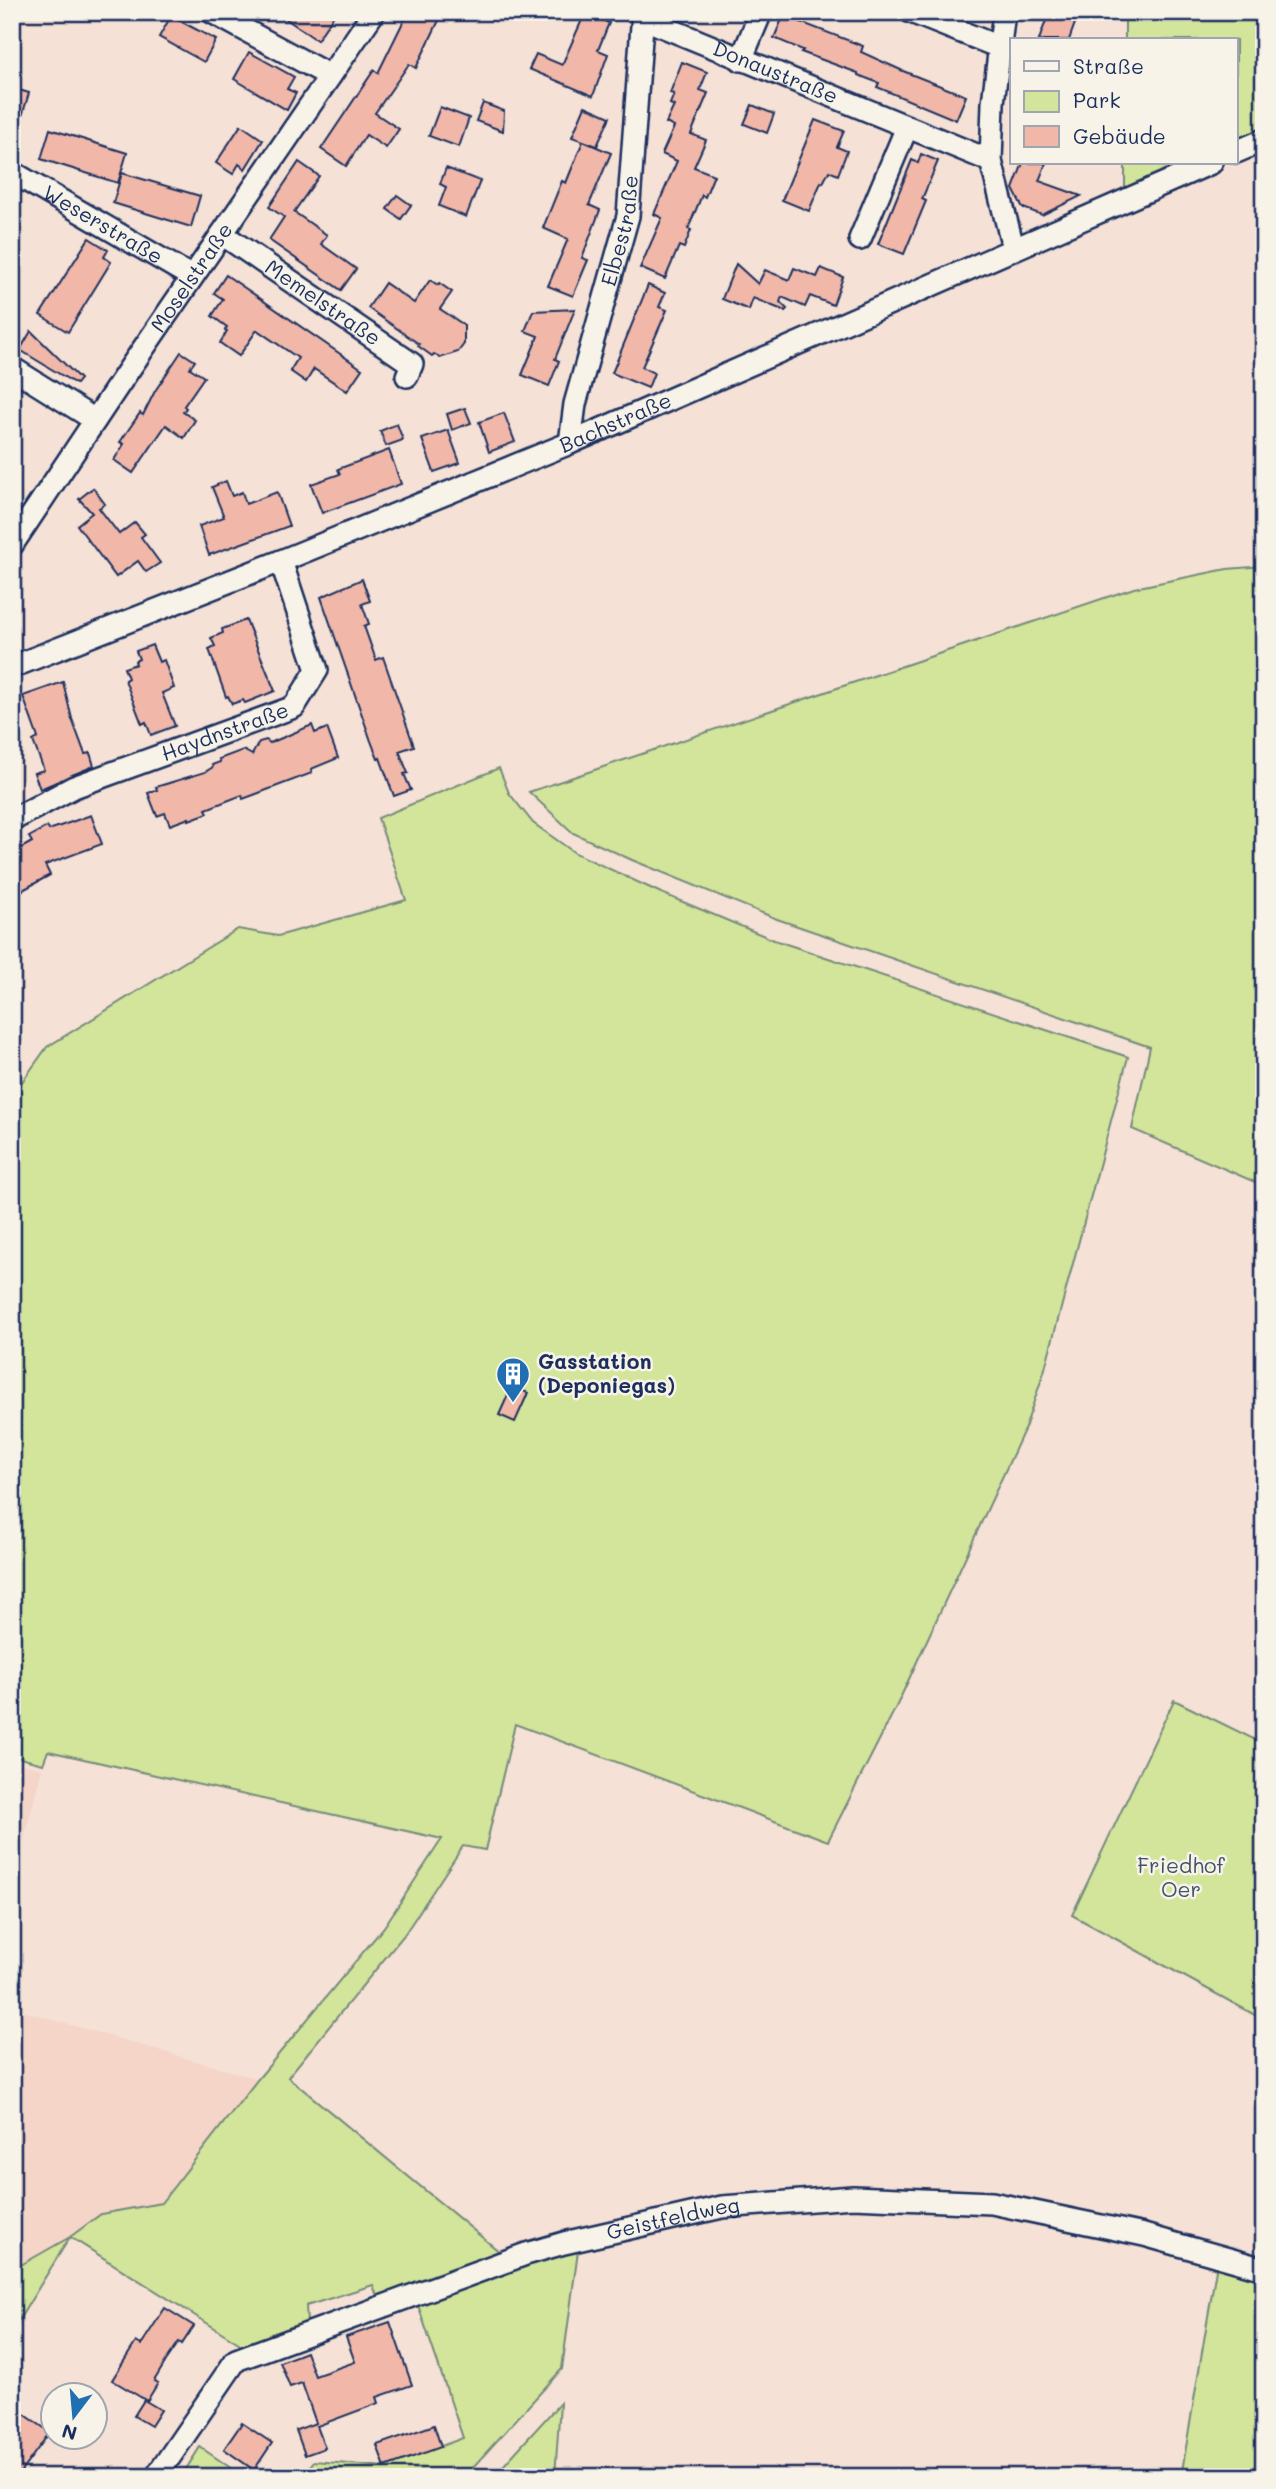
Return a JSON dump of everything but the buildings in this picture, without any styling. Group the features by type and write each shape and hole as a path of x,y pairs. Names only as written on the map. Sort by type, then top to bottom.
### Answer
{"street":[{"path":"212,12 330,76"},
{"name":"Moselstraße","path":"12,545 95,419 374,12"},
{"path":"741,60 761,12"},
{"path":"911,12 999,47"},
{"path":"1004,12 991,161 1013,247"},
{"name":"Donaustraße","path":"642,15 741,60 991,161"},
{"name":"Elbestraße","path":"570,443 575,404 628,216 642,15"},
{"path":"860,239 906,127"},
{"path":"1238,151 1264,140"},
{"name":"Bachstraße","path":"12,667 570,443 1013,247 1209,164"},
{"name":"Weserstraße","path":"12,172 192,277"},
{"name":"Memelstraße","path":"222,234 412,363 407,376"},
{"path":"12,368 95,419"},
{"name":"Haydnstraße","path":"12,820 74,787 294,707 317,670 281,561"},
{"name":"Geistfeldweg","path":"156,2477 236,2360 564,2242 722,2207 853,2197 992,2203 1144,2235 1264,2269"}],"shaded area":[{"path":"12,1762 42,1769 12,1884"},
{"path":"12,2008 258,2079 160,2203 101,2214 70,2237 12,2270"}],"green space":[{"path":"1125,12 1264,12 1264,130 1238,141 1238,38 1125,38"},
{"path":"1125,164 1186,164 1125,190"},
{"path":"1264,566 1264,1186 1132,1129 1150,1047 777,919 632,860 573,833 529,792 1134,588 1227,569"},
{"path":"499,768 509,793 533,823 575,853 659,892 774,940 1128,1057 1044,1372 1025,1428 897,1705 828,1841 515,1724 485,1850 463,1846 404,1935 288,2077 501,2253 378,2299 373,2285 306,2306 307,2322 245,2347 70,2237 101,2214 161,2203 258,2079 384,1927 442,1839 48,1751 43,1764 12,1756 12,1096 47,1047 238,929 278,936 406,900 378,818"},
{"name":"Friedhof Oer","path":"1174,1700 1264,1744 1264,2020 1072,1915"},
{"path":"70,2237 12,2331 12,2270"},
{"path":"579,2243 562,2369 464,2477 302,2477 314,2461 385,2467 463,2438 417,2302"},
{"path":"1217,2263 1264,2276 1264,2477 1181,2477"},
{"path":"560,2403 555,2477 493,2477"},
{"path":"200,2447 244,2477 181,2477"}],"place":[{"name":"Gasstation (Deponiegas)","path":"513,1404"}]}
